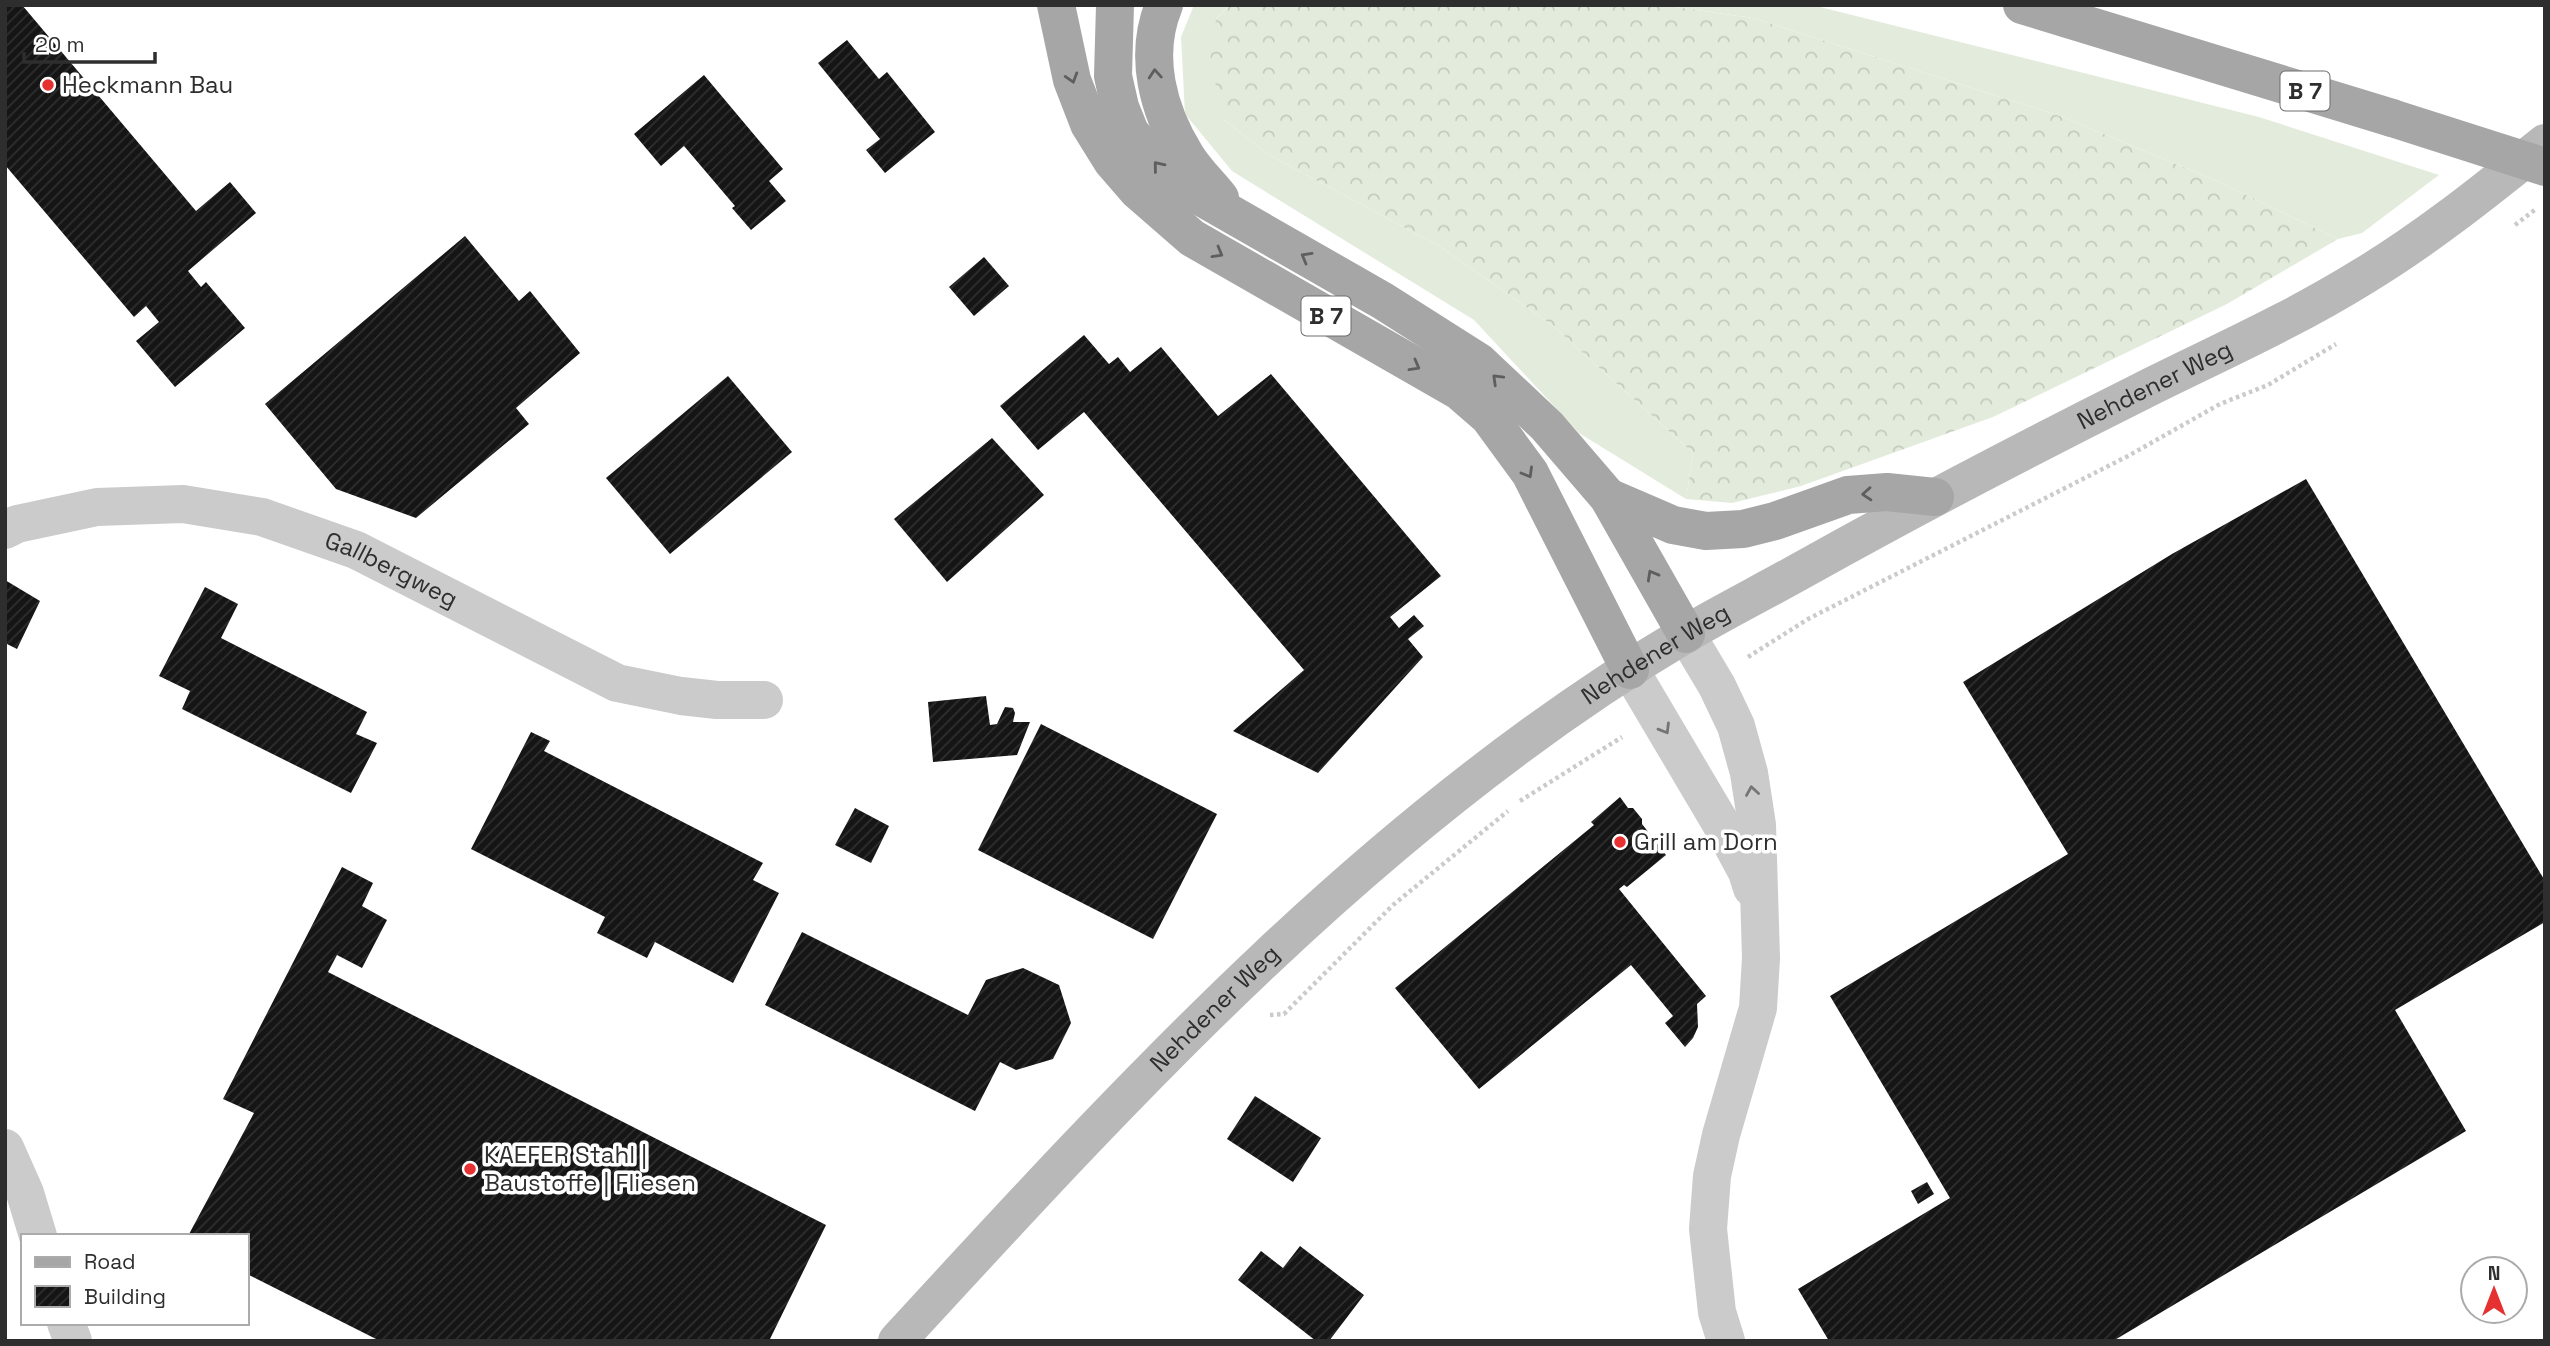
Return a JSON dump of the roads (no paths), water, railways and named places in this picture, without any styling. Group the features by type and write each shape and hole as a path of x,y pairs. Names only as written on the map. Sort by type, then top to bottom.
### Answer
{"main road":[{"name":"B 7","path":"1115,5 1113,76 1119,107 1130,132 1168,178 1420,323 1479,362 1546,426 1608,497 1686,634"},
{"name":"B 7","path":"1164,5 1158,18 1154,50 1156,83 1162,109 1186,157 1235,216"},
{"name":"B 7","path":"2022,5 2545,167"},
{"name":"B 7","path":"1054,8 1072,80 1089,124 1112,161 1163,214 1192,238 1459,391 1489,417 1530,473 1630,670"},
{"name":"B 7","path":"1608,497 1673,525 1706,531 1743,529 1775,521 1848,495 1887,492 1935,497"}],"street":[{"name":"Nehdener Weg","path":"897,1341 1048,1177 1305,921 1450,798 1538,732 1686,634 1935,497 2267,331 2362,277 2436,227 2545,143"},
{"name":"Gallbergweg","path":"5,530 18,524 97,507 183,504 262,517 356,550 544,648 617,682 681,696 717,700 764,700"},
{"path":"1686,634 1736,726 1749,773 1757,825 1761,958 1758,1008 1721,1136 1712,1177 1708,1229 1717,1312 1726,1341"},
{"path":"1630,670 1736,852 1758,908"},
{"path":"5,1148 25,1193 37,1234"}],"place":[{"name":"Heckmann Bau","path":"48,85"},
{"name":"Grill am Dorn","path":"1620,842"},
{"name":"KAEFER Stahl | Baustoffe | Fliesen","path":"470,1169"}]}
